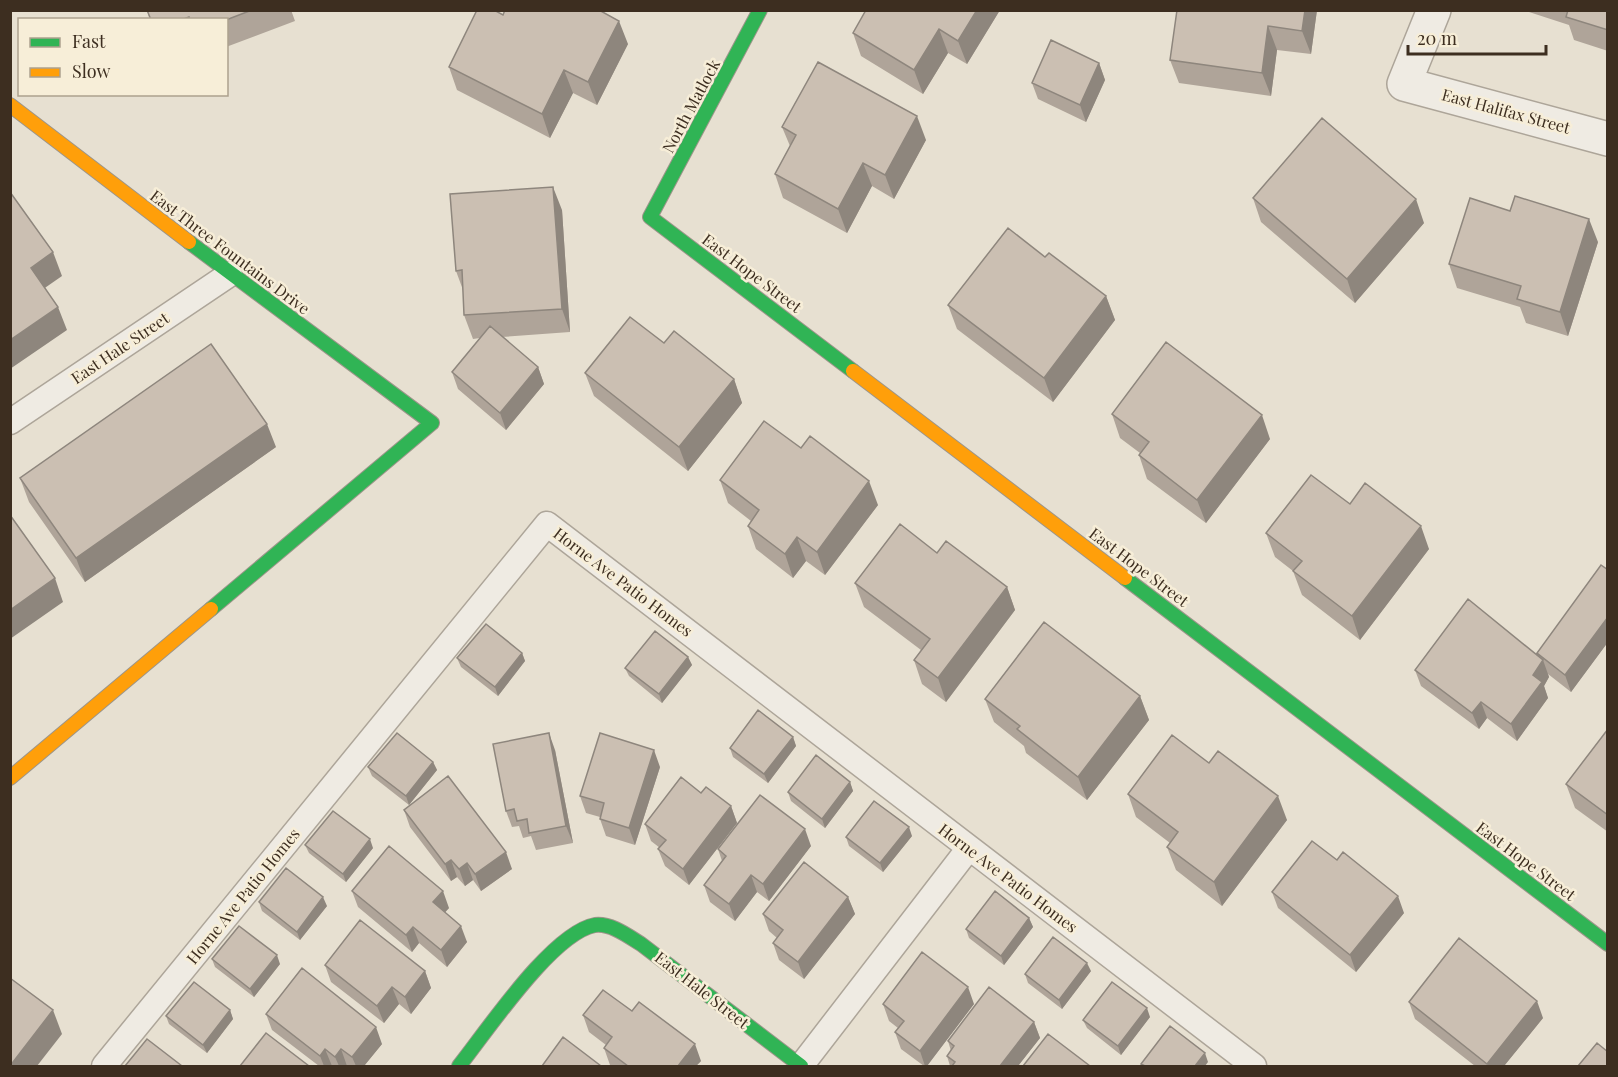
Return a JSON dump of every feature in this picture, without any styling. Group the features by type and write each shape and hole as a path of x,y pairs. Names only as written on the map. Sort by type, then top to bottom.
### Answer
{"street":[{"name":"North Matlock","path":"650,217 760,10"},
{"name":"East Halifax Street","path":"1434,10 1404,84 1608,139"},
{"name":"East Three Fountains Drive","path":"10,105 230,274 432,423 10,778"},
{"name":"East Hope Street","path":"650,217 1608,944"},
{"name":"East Hale Street","path":"459,1066 543,961 569,936 597,925 618,930 641,944 801,1066"}],"lane":[{"name":"East Hale Street","path":"10,422 230,274"},
{"name":"Horne Ave Patio Homes","path":"104,1066 547,524 1254,1066"},
{"path":"801,1066 969,848"}],"building":[{"path":"147,10 252,10 228,19 150,18"},
{"path":"477,10 494,10 503,15 505,10 599,10 619,21 588,82 564,70 542,114 449,67"},
{"path":"866,10 977,10 958,41 939,29 914,70 853,33"},
{"path":"1177,10 1305,10 1302,31 1268,26 1262,73 1170,60"},
{"path":"1568,10 1608,10 1608,30 1566,17"},
{"path":"1051,40 1099,63 1080,105 1032,83"},
{"path":"818,62 917,116 885,175 863,163 838,209 775,174 796,135 782,127"},
{"path":"1322,118 1416,199 1347,279 1253,198"},
{"path":"553,187 562,309 464,315 462,270 456,271 450,194"},
{"path":"10,192 53,252 31,268 58,307 10,340"},
{"path":"1515,196 1589,219 1560,312 1517,299 1521,286 1449,264 1470,198 1510,211"},
{"path":"1008,228 1045,257 1049,253 1106,296 1044,378 948,305"},
{"path":"630,317 664,343 674,331 734,379 679,447 585,373"},
{"path":"490,326 538,367 500,413 452,372"},
{"path":"1166,342 1262,415 1197,500 1139,455 1149,442 1112,414"},
{"path":"211,344 267,424 76,558 20,478"},
{"path":"764,421 801,448 810,436 869,481 817,552 797,537 785,554 748,526 759,510 720,480"},
{"path":"1311,475 1350,504 1365,483 1421,526 1352,616 1293,571 1302,561 1266,533"},
{"path":"10,515 55,578 10,610"},
{"path":"900,524 937,553 946,541 1007,587 938,678 914,660 930,639 855,583"},
{"path":"1601,565 1608,570 1608,617 1565,675 1537,653"},
{"path":"1468,599 1543,660 1533,675 1542,682 1511,724 1481,702 1472,713 1415,670"},
{"path":"1044,622 1140,696 1078,777 1017,729 1020,726 985,699"},
{"path":"486,624 522,653 495,687 457,658"},
{"path":"655,631 688,657 659,694 625,668"},
{"path":"758,710 793,737 764,774 730,748"},
{"path":"1608,729 1608,815 1566,784"},
{"path":"397,733 433,762 406,796 368,767"},
{"path":"549,733 566,826 529,833 527,819 517,821 514,809 506,811 493,744"},
{"path":"600,733 654,750 629,828 600,819 604,803 580,796"},
{"path":"1172,735 1209,763 1218,751 1278,796 1214,882 1167,847 1178,832 1128,794"},
{"path":"816,755 850,782 822,819 788,792"},
{"path":"448,776 506,852 475,874 467,863 459,869 451,860 445,864 404,810"},
{"path":"681,777 701,793 706,787 731,806 683,869 658,849 666,840 645,824"},
{"path":"760,795 805,829 763,884 751,875 729,904 704,885 726,856 718,849"},
{"path":"874,801 909,827 880,863 846,837"},
{"path":"333,811 370,839 343,874 305,845"},
{"path":"1312,841 1337,860 1343,852 1398,896 1350,955 1272,892"},
{"path":"389,846 443,891 433,902 461,926 441,950 413,927 406,935 352,891"},
{"path":"804,862 848,897 798,962 773,943 783,930 763,914"},
{"path":"286,868 323,897 297,932 259,902"},
{"path":"995,891 1029,918 1001,956 966,929"},
{"path":"360,920 425,971 405,997 392,987 377,1006 325,965"},
{"path":"239,926 277,955 250,989 212,959"},
{"path":"1053,937 1087,963 1059,1000 1025,974"},
{"path":"1459,938 1537,1001 1487,1064 1409,1002"},
{"path":"922,952 968,987 920,1051 895,1032 904,1021 883,1004"},
{"path":"302,968 376,1027 352,1057 341,1049 335,1057 325,1049 320,1056 266,1014"},
{"path":"10,978 53,1010 10,1066"},
{"path":"194,982 230,1010 203,1045 166,1016"},
{"path":"1112,982 1147,1008 1118,1046 1083,1020"},
{"path":"989,987 1034,1022 1000,1066 952,1066 955,1062 947,1056 954,1046 948,1041"},
{"path":"603,990 632,1011 639,1002 695,1044 678,1066 628,1066 604,1048 612,1037 583,1015"},
{"path":"1170,1026 1205,1053 1195,1066 1145,1066 1141,1064"},
{"path":"266,1033 309,1066 240,1066"},
{"path":"1048,1034 1090,1066 1023,1066"},
{"path":"563,1037 601,1066 542,1066"},
{"path":"147,1039 182,1066 125,1066"},
{"path":"1597,1043 1608,1052 1608,1066 1578,1066"}],"traffic: fast":[{"path":"760,10 650,217 853,371"},
{"path":"189,242 432,423 211,609"},
{"path":"1125,578 1608,944"},
{"path":"459,1066 521,985 540,964 578,932 595,925 607,926 641,944 801,1066"}],"traffic: slow":[{"path":"10,105 189,242"},
{"path":"853,371 1125,578"},
{"path":"10,778 211,609"}]}
